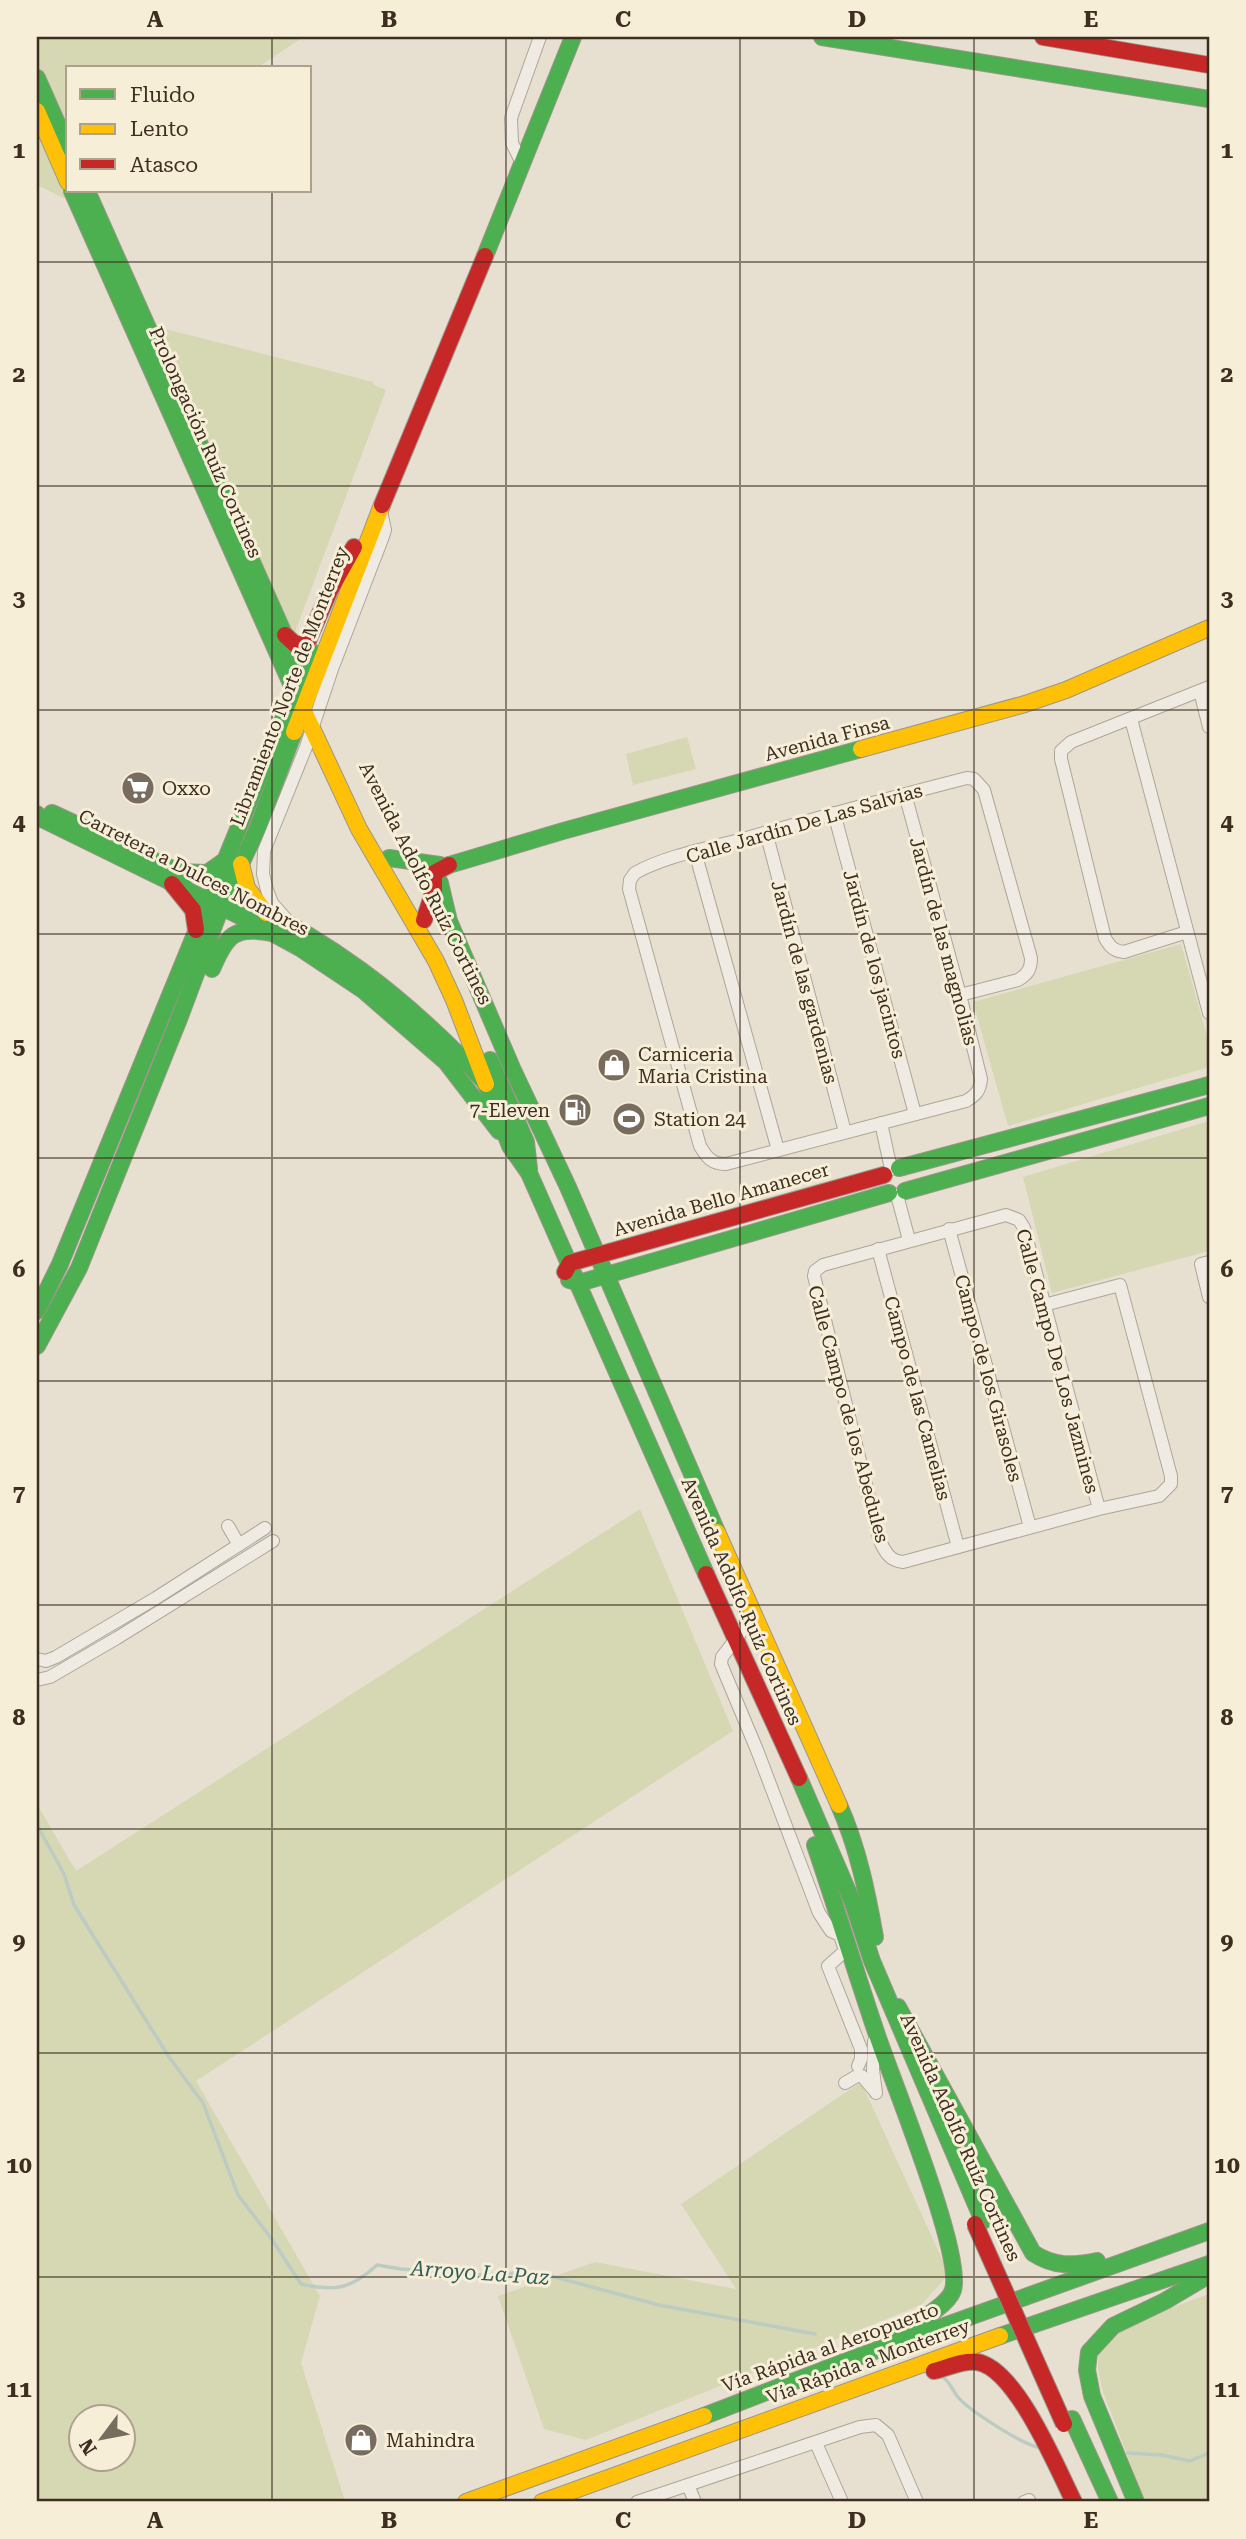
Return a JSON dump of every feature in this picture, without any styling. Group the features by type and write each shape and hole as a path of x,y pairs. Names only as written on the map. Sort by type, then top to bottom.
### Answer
{"main road":[{"path":"302,674 519,159 560,37"},
{"name":"Libramiento Norte de Monterrey","path":"37,1346 79,1268 139,1121 217,897 381,508 519,159 573,37"},
{"path":"822,37 1209,99"},
{"path":"1043,37 1209,65"},
{"path":"37,78 66,143"},
{"path":"37,111 66,174"},
{"name":"Prolongación Ruíz Cortines","path":"72,192 302,691"},
{"name":"Prolongación Ruíz Cortines","path":"87,192 302,674 302,691"},
{"path":"285,635 290,643 298,646 308,641 329,593 356,543"},
{"name":"Avenida Finsa","path":"437,868 1025,705 1209,628"},
{"name":"Avenida Adolfo Ruíz Cortines","path":"302,691 365,817 453,975 526,1142 529,1173"},
{"name":"Libramiento Norte de Monterrey","path":"234,861 258,827 310,709"},
{"name":"Avenida Adolfo Ruíz Cortines","path":"310,709 311,727 359,829 436,961 454,1000 510,1146 529,1173 567,1273 655,1461 733,1644 853,1903 872,1961 979,2223"},
{"name":"Carretera a Dulces Nombres","path":"37,808 58,815 175,878"},
{"name":"Carretera a Dulces Nombres","path":"37,814 42,819 261,918 294,926 381,984 432,1027 514,1113"},
{"path":"389,858 437,868"},
{"path":"37,1311 61,1264 202,938 223,924 261,918 234,861 207,873 175,878 197,919 202,938"},
{"path":"424,920 434,890 437,868"},
{"path":"437,868 449,921 598,1255 692,1476 800,1712 853,1838 864,1877 874,1936 898,2007 1034,2253 1047,2262 1062,2267 1102,2260 1123,2263"},
{"name":"Carretera a Dulces Nombres","path":"261,918 272,933 300,948 363,990 406,1025 446,1062 510,1146"},
{"path":"139,1121 180,1046 223,942 239,930 272,933"},
{"path":"482,1043 513,1068"},
{"name":"Avenida Bello Amanecer","path":"567,1273 598,1255 708,1226 891,1171 1209,1085"},
{"path":"567,1273 606,1274 1209,1106"},
{"path":"1128,1107 1134,1116 1133,1127"},
{"path":"1103,1114 1102,1124 1108,1134"},
{"path":"510,1146 733,1644 745,1636 761,1642 791,1701 800,1712"},
{"path":"891,1171 908,1175 908,1186 897,1193 883,1185 891,1171"},
{"path":"739,1217 744,1236"},
{"path":"708,1226 714,1245"},
{"path":"655,1461 692,1476"},
{"name":"Avenida Adolfo Ruíz Cortines","path":"733,1644 733,1655 741,1681 815,1846 863,1967 1068,2422"},
{"path":"815,1846 842,1923 874,2030 941,2215 955,2282 949,2298 936,2310 852,2359"},
{"name":"Vía Rápida al Aeropuerto","path":"466,2502 1209,2231"},
{"name":"Vía Rápida a Monterrey","path":"542,2502 1048,2318 1209,2264"},
{"path":"1136,2502 1092,2396 1087,2370 1089,2352 1113,2326 1165,2301 1209,2275"},
{"path":"867,2384 974,2362 989,2366 1001,2374 1017,2394 1074,2502"},
{"path":"1068,2422 1101,2502"},
{"path":"1068,2422 1110,2502"}],"street":[{"path":"519,159 512,144 511,118 540,37"},
{"path":"310,709 382,539 385,530 381,508"},
{"path":"1188,932 1125,952 1110,946 1105,938 1061,759 1065,746 1205,689 1209,727"},
{"path":"1131,719 1209,1013"},
{"path":"294,926 272,903 262,861 306,747 311,727"},
{"name":"Calle Jardín De Las Salvias","path":"778,1150 726,1164 716,1164 700,1146 629,889 629,880 635,873 765,832 967,778 974,779 984,790 1031,958 1031,967 1026,975 1018,980 960,995"},
{"name":"Jardín de las magnolias","path":"905,794 981,1079 980,1089 966,1101 915,1114"},
{"name":"Jardín de los jacintos","path":"834,813 915,1114"},
{"name":"Jardín de las gardenias","path":"765,832 845,1132"},
{"path":"695,852 778,1150 915,1114"},
{"path":"881,1124 891,1171"},
{"path":"897,1193 909,1240"},
{"name":"Calle Campo De Los Jazmines","path":"949,1229 1006,1215 1013,1216 1024,1228 1099,1509"},
{"path":"878,1249 949,1229"},
{"name":"Campo de los Girasoles","path":"949,1229 1030,1528"},
{"name":"Calle Campo de los Abedules","path":"878,1249 823,1265 815,1271 814,1281 880,1541 889,1557 903,1562 958,1547"},
{"name":"Campo de las Camelias","path":"878,1249 958,1547"},
{"path":"1205,1263 1209,1297"},
{"path":"958,1547 1099,1509 1159,1496 1171,1484 1120,1285 1044,1305"},
{"path":"228,1527 239,1545"},
{"path":"37,1659 46,1661 56,1657 156,1598 265,1528"},
{"path":"37,1680 50,1677 141,1624 273,1541"},
{"path":"755,1614 721,1664 823,1922 831,1931 840,1935 844,1945 845,1951 828,1966 861,2049 858,2066"},
{"path":"845,2083 862,2076 876,2093 873,2070 874,2030"},
{"path":"637,2502 869,2425 881,2427 888,2435 918,2502"},
{"path":"816,2443 842,2502"},
{"path":"688,2485 695,2502"}],"green space":[{"path":"37,37 303,37 260,66 66,66 66,192 73,192 64,198 37,185"},
{"path":"158,327 373,382 386,390 292,640"},
{"path":"687,737 696,769 633,785 626,754"},
{"path":"1181,944 1209,1043 1209,1067 1008,1126 973,1002"},
{"path":"1209,1121 1209,1251 1052,1293 1023,1177"},
{"path":"640,1509 733,1731 196,2081 320,2296 301,2363 345,2501 37,2502 37,1804 76,1871"},
{"path":"861,2082 949,2274 921,2305 586,2440 544,2429 498,2296 595,2262 736,2289 681,2204"},
{"path":"1209,2294 1209,2502 1145,2502 1102,2389 1098,2351 1119,2327"}],"waterway":[{"name":"Arroyo La Paz","path":"37,1825 64,1874 74,1905 169,2057 203,2103 238,2195 301,2284 324,2288 342,2286 359,2279 377,2265 483,2275 536,2272 659,2305 815,2334"},
{"name":"Arroyo La Paz","path":"944,2378 957,2396 982,2417 1037,2447"},
{"name":"Arroyo La Paz","path":"1128,2453 1162,2455 1190,2461 1209,2453"}],"traffic: fast":[{"path":"485,256 573,37"},
{"path":"822,37 1209,99"},
{"path":"37,78 66,143"},
{"path":"72,192 297,697"},
{"path":"87,192 304,679"},
{"path":"37,1311 60,1264 311,651"},
{"path":"37,1346 79,1268 221,907 258,827 294,732"},
{"path":"449,865 861,749"},
{"path":"52,813 187,876"},
{"path":"37,814 42,819 256,924 300,948 363,990 446,1062 499,1131"},
{"path":"389,858 440,865"},
{"path":"178,872 207,873 227,859"},
{"path":"429,865 440,883 449,921 512,1068 568,1187 717,1532"},
{"path":"217,889 293,926 361,970 424,1022 484,1081"},
{"path":"212,969 222,948 233,936 249,931 272,933"},
{"path":"490,1060 526,1142 529,1169"},
{"path":"486,1084 510,1146 529,1173 706,1574"},
{"path":"899,1168 1209,1085"},
{"path":"905,1191 1209,1106"},
{"path":"569,1280 579,1283 889,1193"},
{"path":"799,1778 853,1903 872,1961 983,2221"},
{"path":"839,1805 852,1837 875,1937"},
{"path":"815,1845 948,2241 953,2270 953,2290 950,2296 930,2314 900,2333"},
{"path":"898,2007 1033,2253 1048,2261 1064,2264 1097,2261"},
{"path":"704,2416 852,2359 1209,2231"},
{"path":"1000,2336 1209,2264"},
{"path":"1136,2502 1092,2396 1087,2370 1089,2352 1113,2326 1165,2301 1209,2275"},
{"path":"1072,2419 1110,2502"}],"traffic: slow":[{"path":"37,111 66,177"},
{"path":"294,732 382,505"},
{"path":"861,749 1025,704 1066,690 1209,628"},
{"path":"303,709 359,829 436,961 486,1084"},
{"path":"241,864 247,888 266,913"},
{"path":"717,1532 839,1805"},
{"path":"542,2502 1000,2336"},
{"path":"466,2502 704,2416"}],"traffic: jam":[{"path":"1043,37 1209,65"},
{"path":"382,505 485,256"},
{"path":"285,635 297,646 308,641 330,590 354,547"},
{"path":"424,920 434,890 434,873 449,865"},
{"path":"172,884 193,910 196,930"},
{"path":"565,1272 570,1263 884,1175"},
{"path":"706,1574 799,1778"},
{"path":"975,2224 1064,2424"},
{"path":"934,2371 972,2362 992,2368 1006,2382 1034,2422 1074,2502"}],"place":[{"name":"Oxxo","path":"138,788"},
{"name":"Carniceria Maria Cristina","path":"614,1065"},
{"name":"7-Eleven","path":"575,1110"},
{"name":"Station 24","path":"629,1119"},
{"name":"Mahindra","path":"361,2440"}]}
